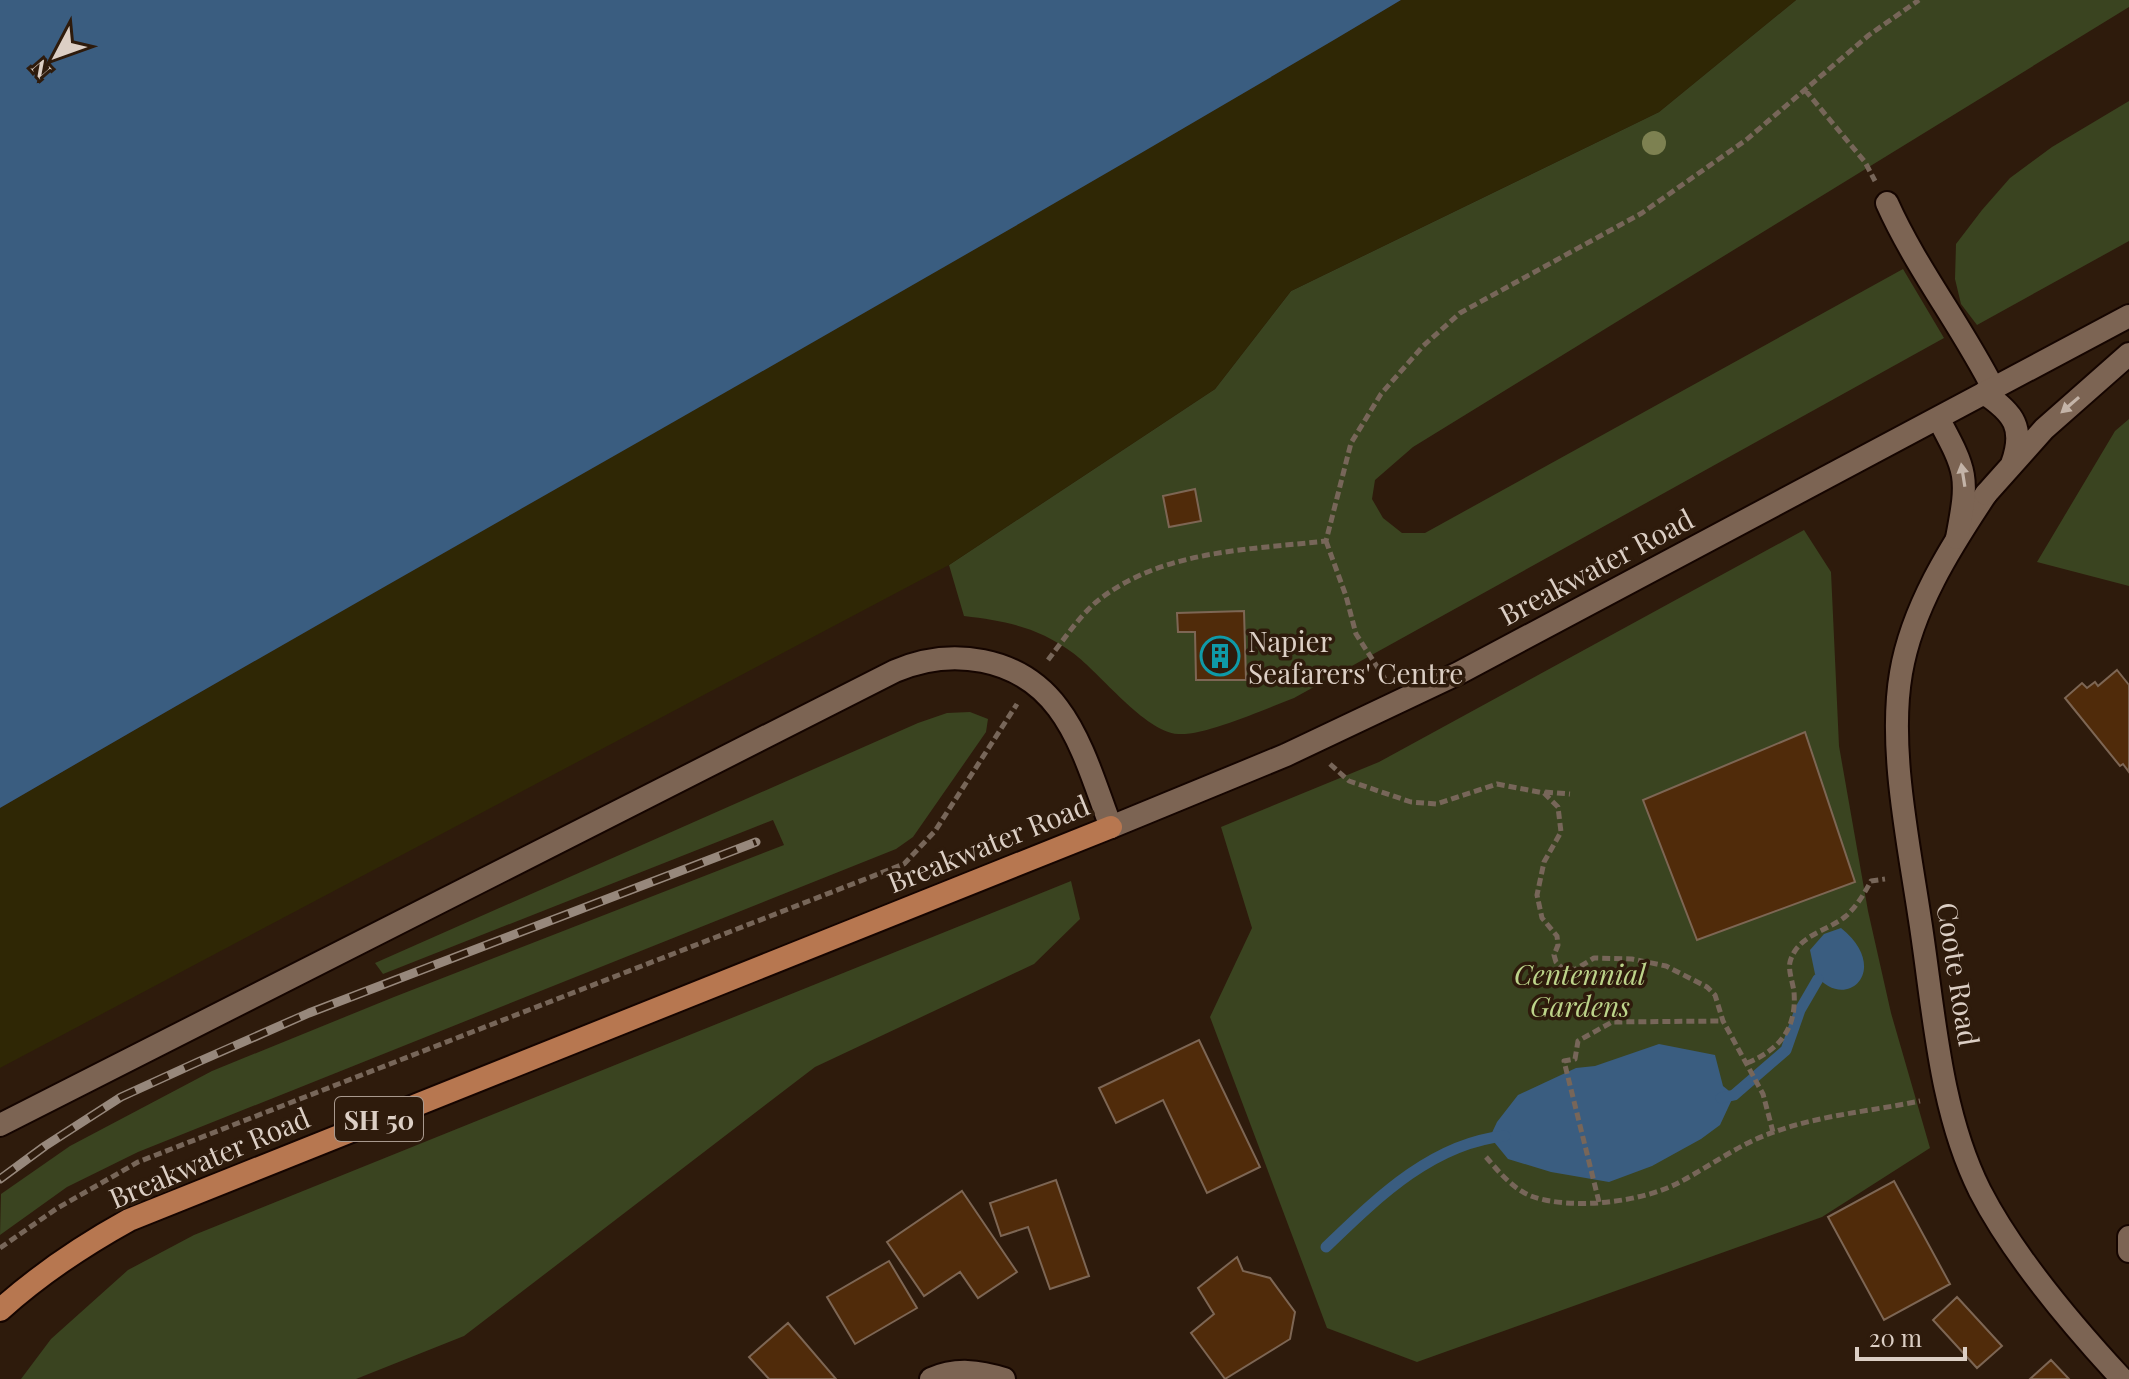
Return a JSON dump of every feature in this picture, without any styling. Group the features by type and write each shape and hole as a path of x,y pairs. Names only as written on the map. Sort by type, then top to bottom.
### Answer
{"highway":[{"name":"Breakwater Road","path":"0,1310 79,1247 129,1220 1111,827"}],"main road":[{"path":"1887,203 1901,233 1976,354 1988,391 2013,418 2018,432 2018,447 2011,466"},
{"name":"Breakwater Road","path":"1111,827 1272,761 1399,702 2129,316"},
{"name":"Coote Road","path":"2122,1379 2070,1319 1995,1215 1965,1157 1948,1096 1913,874 1898,739 1901,672 1926,595 1957,538 1986,494 2011,466 2061,413 2129,354"},
{"name":"Coote Road","path":"1938,418 1959,455 1964,472 1965,496 1957,538"},
{"path":"0,1125 895,671 925,660 957,657 988,661 1018,674 1045,693 1057,706 1074,736 1111,827"},
{"path":"2129,1237 2129,1251"},
{"path":"931,1379 960,1371 980,1372 1004,1379"}],"path":[{"path":"1805,90 1865,162 1887,203"},
{"path":"1326,541 1356,634 1399,702"},
{"path":"1349,781 1411,802 1436,804 1497,784 1544,793 1570,794"},
{"path":"1544,793 1558,807 1561,832 1544,862 1537,895 1542,918 1557,936 1556,962 1564,970 1576,969 1594,958 1632,959 1666,966 1707,987 1715,995 1723,1021 1758,1085 1773,1132"},
{"path":"1749,1066 1782,1040 1793,1019 1790,962 1799,945 1843,918 1859,903 1871,881 1913,874"},
{"path":"1599,1202 1564,1061 1575,1059 1578,1041 1612,1022 1723,1021"},
{"path":"1486,1157 1503,1177 1531,1196 1565,1202 1636,1199 1677,1184 1773,1132 1803,1123 1948,1096"}],"green space":[{"path":"1796,0 2129,0 2129,7 1413,447 1375,480 1372,499 1383,518 1402,533 1425,533 1903,269 1944,338 1294,698 1204,731 1178,734 1151,723 1084,662 1047,637 1008,623 964,616 949,565 1215,389 1291,291 1659,112"},
{"path":"2129,101 2129,241 1977,325 1961,304 1955,279 1956,244 2010,178 2052,147"},
{"path":"2129,419 2129,586 2037,562 2115,431"},
{"name":"Centennial Gardens","path":"1804,530 1831,572 1839,746 1868,911 1891,1013 1930,1148 1822,1217 1417,1362 1327,1328 1210,1017 1252,928 1221,827 1379,762"},
{"path":"970,712 988,719 986,732 913,837 896,849 138,1152 67,1187 0,1235 1,1194 70,1146 212,1071 784,845 773,820 383,974 375,963 918,723 947,713"},
{"path":"1071,881 1080,919 1034,964 815,1067 464,1336 356,1379 21,1379 51,1339 128,1270 194,1235"}],"sand":[{"path":"1401,0 1796,0 1659,112 1291,291 1215,389 949,565 0,1068 0,808 1052,205"}],"water":[{"path":"0,0 1401,0 1052,205 0,808"},
{"path":"1841,928 1856,944 1863,959 1864,972 1859,982 1839,990 1827,985 1815,974 1810,950 1824,934"},
{"path":"1659,1044 1715,1055 1723,1086 1734,1095 1720,1125 1652,1166 1609,1182 1551,1172 1508,1159 1490,1137 1497,1122 1518,1095 1576,1068 1595,1066"}],"building":[{"path":"1195,489 1201,521 1169,527 1163,496"},
{"name":"Napier Seafarers' Centre","path":"1244,611 1246,680 1196,680 1195,632 1178,632 1177,613"},
{"path":"2117,670 2129,685 2129,772 2123,764 2120,766 2065,698 2082,683 2087,688 2095,682 2098,686"},
{"path":"1805,732 1855,882 1697,940 1643,800"},
{"path":"1199,1040 1260,1167 1207,1193 1163,1100 1116,1123 1099,1088"},
{"path":"1056,1180 1089,1276 1050,1289 1028,1227 1001,1236 990,1203"},
{"path":"1894,1181 1950,1284 1884,1320 1828,1217"},
{"path":"962,1191 1017,1272 978,1298 960,1272 924,1296 887,1242"},
{"path":"1237,1257 1243,1271 1270,1278 1295,1312 1290,1339 1225,1379 1191,1333 1214,1314 1198,1288"},
{"path":"889,1261 917,1308 855,1344 827,1297"},
{"path":"1957,1297 2002,1346 1977,1368 1933,1320"},
{"path":"788,1323 836,1379 769,1379 749,1357"},
{"path":"2051,1360 2069,1379 2030,1379"}],"waterway":[{"path":"1721,1098 1734,1095 1786,1050 1800,1010 1818,979"},
{"path":"1326,1247 1385,1193 1429,1162 1478,1141 1505,1136"}],"railway":[{"path":"0,1179 121,1097 200,1061 309,1013 756,842"}],"place":[{"name":"Napier Seafarers' Centre","path":"1220,656"}]}
